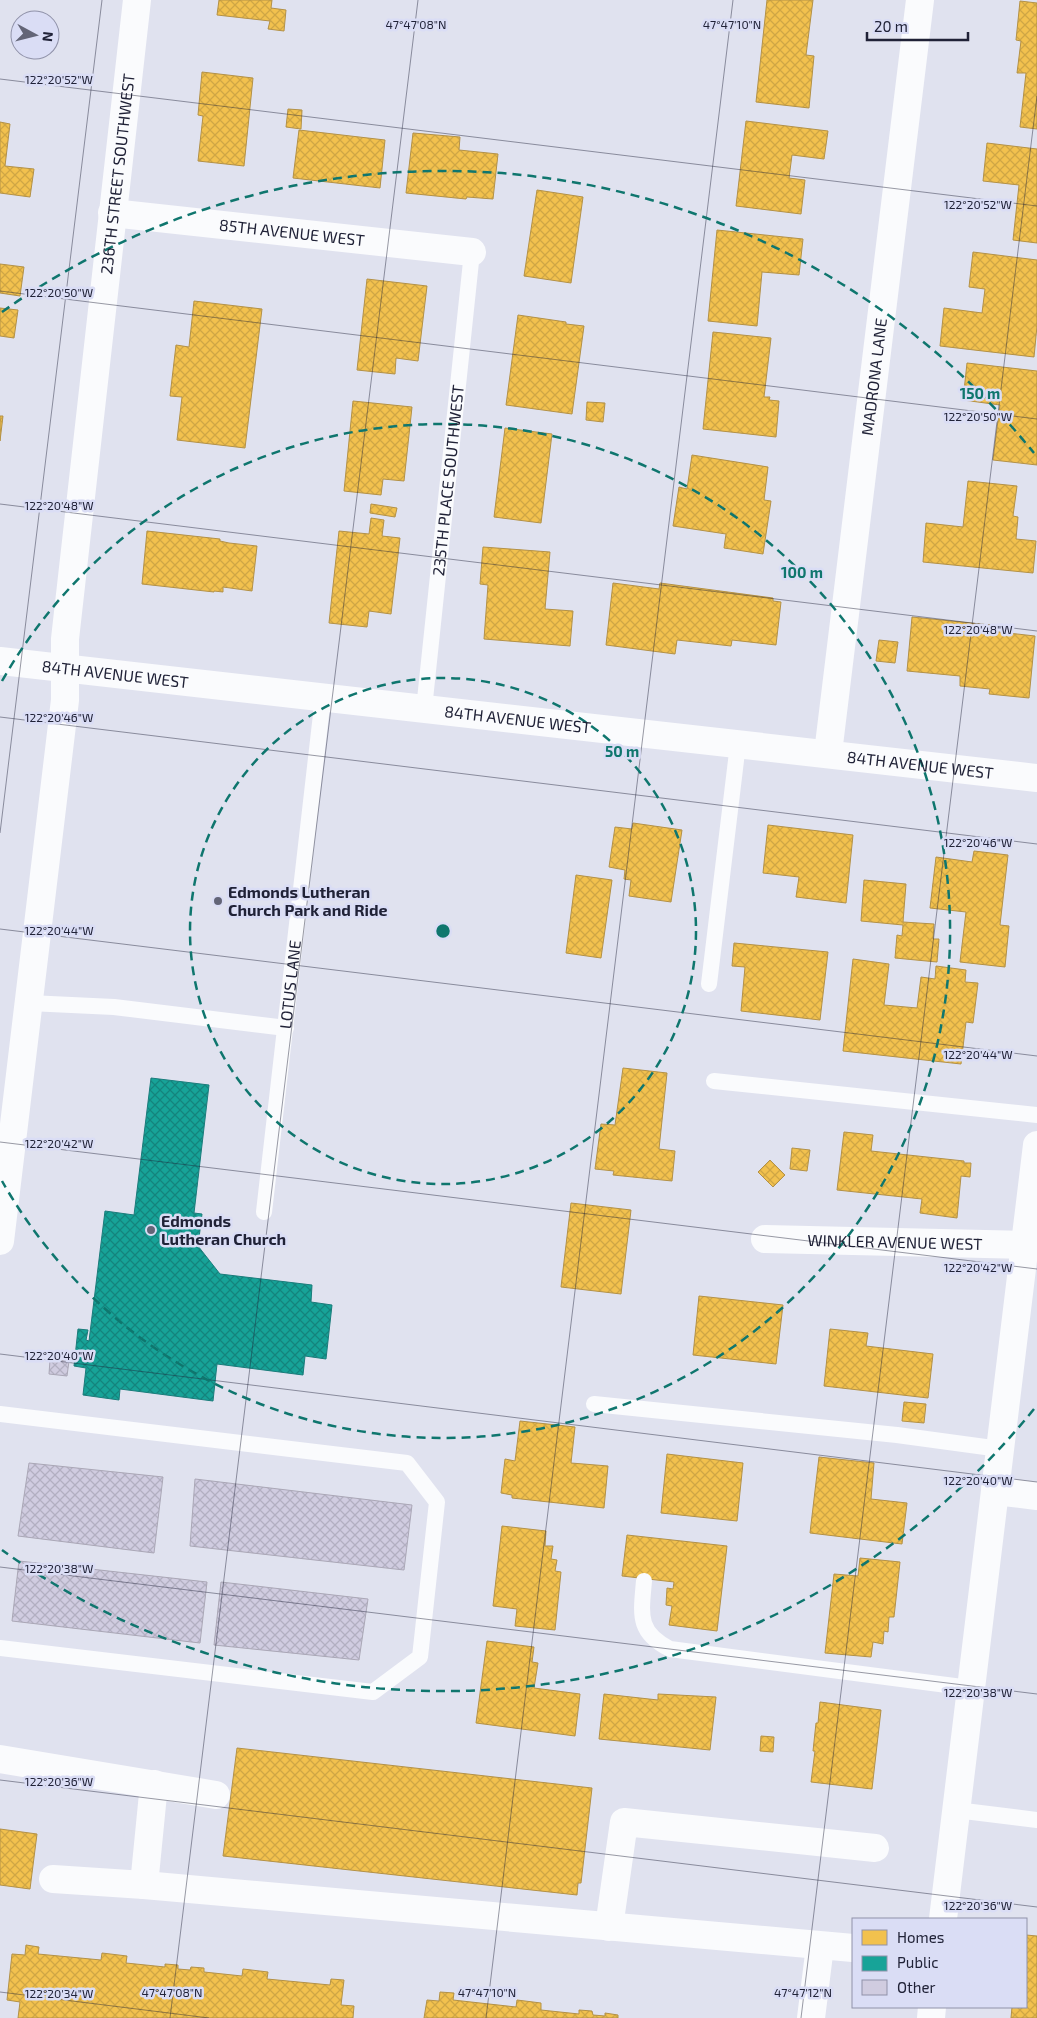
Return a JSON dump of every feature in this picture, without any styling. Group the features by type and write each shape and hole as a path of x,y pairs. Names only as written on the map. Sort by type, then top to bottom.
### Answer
{"street":[{"name":"236TH STREET SOUTHWEST","path":"0,1242 64,700 65,639 112,213 138,0"},
{"name":"MADRONA LANE","path":"828,754 920,0"},
{"name":"85TH AVENUE WEST","path":"112,213 472,252"},
{"name":"84TH AVENUE WEST","path":"0,661 1037,778"},
{"path":"943,1918 1037,1145"},
{"name":"WINKLER AVENUE WEST","path":"765,1239 1024,1244"},
{"path":"995,1490 1037,1496"},
{"path":"0,1759 216,1794"},
{"path":"144,1885 154,1784"},
{"path":"608,1927 624,1822 875,1848"},
{"path":"53,1879 144,1885 852,1948"},
{"path":"810,2018 820,1946"}],"lane":[{"name":"235TH PLACE SOUTHWEST","path":"424,709 472,252"},
{"name":"LOTUS LANE","path":"264,1212 323,697"},
{"path":"709,984 738,744"},
{"path":"29,1003 114,1007 286,1028"},
{"path":"714,1081 1037,1115"},
{"path":"594,1404 897,1435 1000,1449"},
{"path":"0,1414 407,1463 437,1502 420,1657 373,1692 0,1648"},
{"path":"644,1581 641,1608 643,1624 657,1642 670,1649 970,1688"},
{"path":"956,1810 1037,1820"}],"building: Homes":[{"path":"219,0 272,0 271,8 286,10 284,31 268,29 270,21 217,15"},
{"path":"767,0 813,0 806,55 814,56 809,108 756,102"},
{"path":"1020,1 1037,3 1037,129 1020,127 1026,73 1017,73 1021,41 1016,40"},
{"path":"202,72 253,78 244,166 198,161 203,116 198,115"},
{"path":"288,109 302,110 301,129 286,127"},
{"path":"746,121 828,131 824,159 792,155 789,178 805,180 801,214 736,206"},
{"path":"0,122 10,124 5,166 34,169 30,197 0,193"},
{"path":"299,130 385,140 380,188 293,178"},
{"path":"413,133 460,137 459,150 498,154 493,199 467,197 466,199 406,193"},
{"path":"987,143 1037,149 1037,243 1013,240 1019,185 983,181"},
{"path":"537,190 583,197 571,283 524,276"},
{"path":"717,230 803,239 799,275 762,272 757,326 708,321"},
{"path":"973,252 1037,260 1037,326 1034,357 940,346 944,308 982,313 985,289 969,287"},
{"path":"0,264 24,267 20,296 0,293"},
{"path":"367,279 427,286 418,361 396,358 395,374 357,370"},
{"path":"194,301 262,309 245,448 177,440 182,397 170,396 176,345 189,347"},
{"path":"0,308 18,310 14,338 0,336"},
{"path":"518,315 584,326 572,414 506,405"},
{"path":"713,332 771,338 764,397 770,397 769,400 779,401 776,437 703,429"},
{"path":"967,363 1037,371 1037,465 993,460 1000,405 963,400"},
{"path":"353,401 412,407 404,481 383,479 381,495 344,491"},
{"path":"587,402 605,403 603,422 586,420"},
{"path":"0,416 3,416 0,441"},
{"path":"505,428 552,434 541,523 494,517"},
{"path":"692,455 768,467 764,500 771,501 763,554 724,548 726,534 673,526 679,487 687,489"},
{"path":"968,481 1017,486 1013,516 1018,517 1016,539 1036,541 1033,573 923,562 926,523 963,527"},
{"path":"371,504 397,508 395,517 370,513"},
{"path":"371,518 384,520 382,536 400,538 391,614 369,611 367,627 329,623 339,531 369,534"},
{"path":"147,531 220,539 220,541 229,543 257,546 252,591 223,587 223,592 214,592 142,584"},
{"path":"483,547 550,552 545,609 573,611 570,646 484,639 488,585 480,584"},
{"path":"613,583 659,589 660,583 773,598 773,601 781,602 776,645 732,640 731,646 677,640 675,654 606,645"},
{"path":"912,617 990,625 990,631 1035,636 1029,698 989,694 990,689 960,686 960,676 907,671"},
{"path":"879,640 898,642 895,663 876,661"},
{"path":"633,823 682,830 671,902 629,896 631,880 624,879 625,870 609,867 615,827 632,829"},
{"path":"768,825 853,835 846,903 796,897 799,877 763,873"},
{"path":"974,851 1008,855 1000,925 1009,926 1005,967 960,962 966,912 930,908 936,857 972,862"},
{"path":"576,875 612,880 601,958 566,953"},
{"path":"864,880 906,884 903,922 934,924 933,939 939,939 937,962 895,958 897,935 902,936 903,925 861,921"},
{"path":"734,943 828,952 820,1020 741,1011 745,967 732,966"},
{"path":"853,959 889,964 884,1005 917,1008 921,977 935,979 936,966 966,970 965,982 978,983 973,1023 966,1022 961,1064 843,1051"},
{"path":"623,1068 667,1073 659,1149 675,1151 672,1181 613,1175 614,1171 595,1169 601,1124 615,1125"},
{"path":"844,1132 873,1135 871,1151 971,1163 970,1177 961,1176 957,1218 920,1213 922,1199 837,1190"},
{"path":"792,1148 810,1150 807,1171 790,1169"},
{"path":"770,1160 785,1175 773,1187 758,1172"},
{"path":"571,1203 631,1210 621,1294 561,1287"},
{"path":"699,1296 783,1305 776,1364 693,1355"},
{"path":"830,1329 868,1333 866,1346 933,1354 928,1398 824,1386"},
{"path":"904,1402 926,1404 924,1423 902,1421"},
{"path":"520,1421 575,1427 571,1463 608,1466 604,1508 512,1498 512,1495 501,1493 505,1459 515,1461"},
{"path":"667,1454 743,1463 737,1521 661,1513"},
{"path":"819,1457 874,1463 871,1499 907,1503 902,1544 810,1533"},
{"path":"502,1526 546,1531 545,1546 553,1546 551,1559 557,1560 555,1571 561,1572 555,1630 515,1626 517,1609 493,1606"},
{"path":"627,1535 727,1546 717,1631 669,1625 672,1606 666,1605 667,1588 673,1589 674,1582 622,1576"},
{"path":"860,1558 900,1562 894,1617 889,1617 888,1632 884,1631 883,1644 873,1642 871,1657 825,1653 834,1574 858,1576"},
{"path":"487,1641 534,1647 532,1662 538,1663 534,1688 580,1694 575,1736 476,1723"},
{"path":"604,1694 658,1700 658,1694 716,1697 710,1750 599,1739"},
{"path":"820,1702 881,1710 872,1789 811,1782 816,1723 818,1723"},
{"path":"761,1736 774,1737 773,1752 760,1751"},
{"path":"237,1748 592,1788 581,1883 578,1883 577,1895 223,1856"},
{"path":"0,1829 37,1834 30,1889 0,1885"},
{"path":"1027,1935 1037,1936 1037,2018 1011,2018 1012,2008 1027,2008"},
{"path":"26,1945 39,1947 38,1954 101,1960 102,1953 127,1956 126,1963 165,1967 165,1964 178,1965 178,1969 190,1970 191,1967 204,1968 204,1972 242,1976 243,1969 268,1972 267,1979 330,1985 331,1979 344,1980 341,2005 354,2006 353,2018 18,2018 20,2002 7,2000 12,1954 25,1955"},
{"path":"440,1992 454,1993 453,2000 516,2007 517,2000 541,2003 541,2010 579,2014 579,2010 592,2011 593,2015 605,2016 605,2013 618,2015 618,2018 424,2018 427,2000 439,2001"}],"building: Public":[{"name":"Edmonds Lutheran Church","path":"151,1078 209,1085 194,1213 202,1214 198,1246 220,1274 312,1285 311,1302 332,1305 326,1359 305,1356 303,1375 217,1364 213,1401 120,1389 119,1400 83,1395 86,1368 74,1366 78,1329 88,1330 86,1340 89,1341 105,1211 134,1215"}],"building: Other":[{"path":"50,1360 69,1361 67,1376 49,1374"},
{"path":"29,1463 163,1477 154,1553 18,1536"},
{"path":"195,1479 412,1505 404,1570 190,1546"},
{"path":"19,1561 207,1582 200,1643 12,1621"},
{"path":"221,1582 368,1599 359,1660 214,1645"}],"place":[{"name":"Edmonds Lutheran Church Park and Ride","path":"218,901"},
{"name":"Edmonds Lutheran Church","path":"151,1230"}]}
